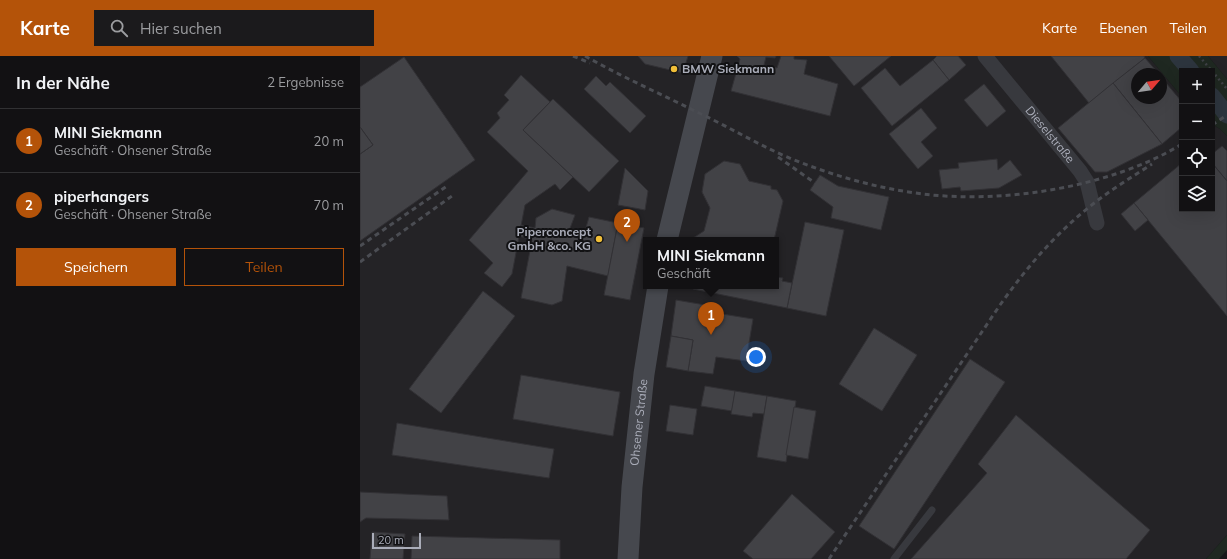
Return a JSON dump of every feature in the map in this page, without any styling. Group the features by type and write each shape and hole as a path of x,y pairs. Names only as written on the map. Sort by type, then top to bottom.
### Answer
{"main road":[{"path":"668,237 712,56"},
{"name":"Ohsener Straße","path":"628,559 632,480 644,374 658,289"}],"street":[{"name":"Dieselstraße","path":"984,56 1080,171 1087,182 1098,223"}],"lane":[{"path":"894,559 932,510"}],"path":[{"path":"1199,56 1209,68"},
{"path":"1215,75 1227,89"}],"shaded area":[{"path":"360,56 1148,56 1158,68 1131,68 1131,104 1167,104 1167,79 1179,93 1179,212 1215,212 1215,126 1227,136 1227,535 1206,559 360,559"},
{"path":"1148,56 1208,56 1227,79 1227,136 1215,126 1215,68 1179,68 1179,93 1167,79 1167,68 1158,68"},
{"path":"1208,56 1227,56 1227,79"},
{"path":"1227,535 1227,550 1219,559 1206,559"}],"building":[{"name":"BMW Siekmann","path":"638,56 688,56 683,73 645,64"},
{"path":"737,56 776,56 775,58 766,57 764,65 777,68 781,56 794,56 794,59 807,60 804,74 838,84 830,116 731,91 740,59"},
{"path":"829,56 891,56 854,86"},
{"path":"937,56 958,56 966,65 949,80 933,60"},
{"path":"1051,56 1144,56 1145,58 1089,103"},
{"path":"404,57 475,160 360,241 360,154 373,145 360,127 360,87"},
{"path":"1145,58 1154,68 1132,68"},
{"path":"933,60 949,80 892,126 861,88 885,68 900,86"},
{"path":"1131,69 1131,104 1167,104 1167,84 1179,98 1179,130 1162,144 1113,83"},
{"path":"521,75 550,102 523,130 573,177 560,190 555,184 525,205 512,274 502,287 484,273 493,263 469,240 528,171 487,132 500,118 497,113 509,100 504,95"},
{"path":"596,76 606,86 610,82 646,116 630,133 584,89"},
{"path":"1113,83 1162,144 1107,172 1095,172 1058,128"},
{"path":"984,84 1006,111 987,127 964,100"},
{"path":"553,99 619,161 589,192 523,130"},
{"path":"921,108 937,128 921,142 933,156 918,169 889,134"},
{"path":"360,127 373,145 360,154"},
{"path":"1222,146 1227,151 1227,181 1215,167 1215,152"},
{"path":"997,159 998,170 1010,160 1022,175 999,188 961,191 960,187 942,189 939,170 959,168 958,163"},
{"path":"724,161 740,164 749,181 771,186 771,189 777,190 783,201 775,237 695,237 704,231 710,208 702,192 705,174"},
{"path":"1179,166 1179,212 1215,212 1215,167 1227,181 1227,316 1134,203"},
{"path":"625,168 648,191 645,210 618,205"},
{"path":"820,175 838,186 889,197 881,230 831,218 833,207 810,190"},
{"path":"1134,203 1148,220 1135,231 1121,214"},
{"path":"552,209 575,215 569,231 584,235 589,217 618,223 608,276 567,266 562,301 552,305 521,298 532,240 519,236 521,225 535,228 536,218"},
{"path":"805,222 844,230 826,316 787,308"},
{"path":"618,223 644,228 630,300 604,295"},
{"path":"779,277 783,278 782,281 792,283 787,308 693,289 779,289"},
{"path":"483,291 515,316 441,413 409,389"},
{"path":"676,300 717,307 716,313 753,319 746,361 716,357 713,374 688,371 693,340 671,336"},
{"path":"874,328 917,355 882,411 839,384"},
{"path":"671,336 693,340 688,371 666,367"},
{"path":"970,359 1005,382 894,549 859,526"},
{"path":"521,375 620,392 613,436 513,419"},
{"path":"705,386 735,391 732,411 701,406"},
{"path":"735,391 767,396 764,414 753,413 752,417 731,414"},
{"path":"767,396 796,401 786,462 757,457"},
{"path":"670,405 697,409 693,435 666,431"},
{"path":"794,407 816,411 808,459 786,455"},
{"path":"1016,415 1150,530 1126,559 911,559 987,473 978,464"},
{"path":"397,423 554,449 549,478 392,455"},
{"path":"360,492 447,496 449,520 366,518 360,522"},
{"path":"792,494 835,532 811,559 753,559 743,551"},
{"path":"372,532 405,534 403,559 370,559"},
{"path":"412,536 560,540 560,559 411,559"}],"waterway":[{"path":"1178,56 1188,68"},
{"path":"1215,100 1227,115"}],"railway":[{"path":"573,56 590,63"},
{"path":"585,56 789,158 847,178 908,192 955,196 988,196 1022,194 1057,189 1091,181 1123,171 1154,159 1179,146"},
{"path":"1215,123 1227,115"},
{"path":"778,157 815,183"},
{"path":"829,559 1000,305 1021,277 1054,239 1079,215 1107,193 1152,164"},
{"path":"360,246 447,186"},
{"path":"360,262 452,196"}],"place":[{"name":"BMW Siekmann","path":"674,69"},
{"name":"Piperconcept GmbH &co. KG","path":"599,239"},
{"name":"piperhangers","path":"627,242"},
{"name":"MINI Siekmann","path":"711,335"}]}
